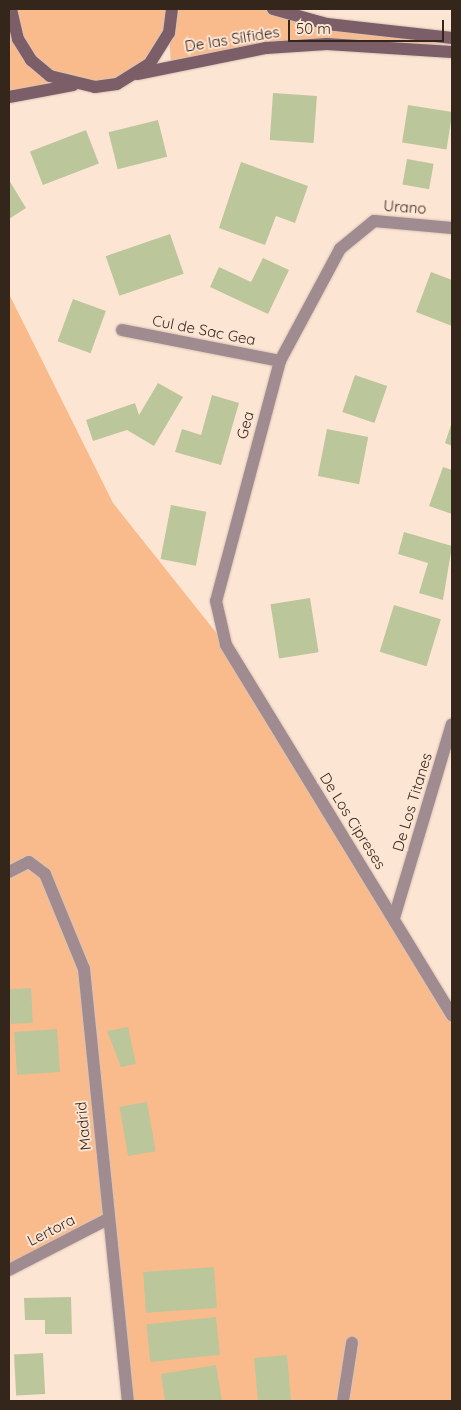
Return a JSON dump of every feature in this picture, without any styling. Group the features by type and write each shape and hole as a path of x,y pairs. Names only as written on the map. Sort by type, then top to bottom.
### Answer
{"main road":[{"path":"137,74 161,49 172,9"},
{"name":"De las Sílfides","path":"273,9 327,24 452,38"},
{"path":"10,14 18,39 31,60 50,76 73,85"},
{"name":"De las Sílfides","path":"73,85 95,88 137,74 266,48 327,44 452,52"},
{"path":"9,98 73,85"}],"street":[{"name":"Urano","path":"357,231 374,221 452,228"},
{"name":"Gea","path":"226,645 216,601 280,361 340,249 357,231"},
{"name":"Cul de Sac Gea","path":"122,330 280,361"},
{"name":"De Los Cipreses","path":"226,645 452,1015"},
{"name":"De Los Titanes","path":"394,918 452,724"},
{"name":"Madrid","path":"9,872 29,862 45,874 84,969 128,1401"},
{"name":"Lertora","path":"9,1270 108,1219"},
{"path":"344,1401 352,1342"}],"shaded area":[{"path":"11,9 290,9 452,47 327,44 171,65 169,34 138,67 118,78 9,103"},
{"path":"9,294 113,503 226,645 452,1017 452,1401 128,1401 108,1219 9,1270"}],"building":[{"path":"273,93 317,96 314,143 270,140"},
{"path":"408,105 452,112 447,150 402,143"},
{"path":"158,120 167,157 118,169 109,132"},
{"path":"86,130 99,164 43,185 30,152"},
{"path":"407,159 434,164 429,189 402,185"},
{"path":"241,162 308,186 295,223 276,216 265,245 219,228"},
{"path":"9,180 26,208 9,219"},
{"path":"170,234 184,274 119,296 106,256"},
{"path":"263,258 289,270 268,314 210,287 219,267 251,282"},
{"path":"431,272 452,280 452,326 416,312"},
{"path":"73,299 106,311 90,353 58,341"},
{"path":"355,375 387,386 374,423 342,412"},
{"path":"158,383 183,397 154,446 127,430 93,441 86,420 135,403 139,415"},
{"path":"212,395 239,403 221,465 175,452 182,429 201,435"},
{"path":"452,422 452,446 445,443"},
{"path":"327,429 368,437 359,484 318,476"},
{"path":"443,467 452,470 452,514 429,506"},
{"path":"171,505 206,512 196,566 161,559"},
{"path":"404,532 452,546 443,600 419,593 428,563 398,554"},
{"path":"310,598 319,652 279,659 270,604"},
{"path":"394,605 441,619 427,666 380,652"},
{"path":"31,988 33,1023 11,1024 9,989"},
{"path":"128,1027 136,1064 121,1067 107,1031"},
{"path":"57,1029 60,1072 17,1075 14,1032"},
{"path":"147,1102 156,1151 128,1156 119,1107"},
{"path":"214,1267 217,1308 146,1313 143,1272"},
{"path":"71,1297 72,1334 45,1334 45,1320 25,1320 24,1298"},
{"path":"216,1317 220,1355 150,1362 146,1324"},
{"path":"43,1353 45,1394 16,1395 14,1355"},
{"path":"287,1355 291,1401 258,1401 254,1358"},
{"path":"216,1365 222,1401 165,1401 161,1374"}]}
